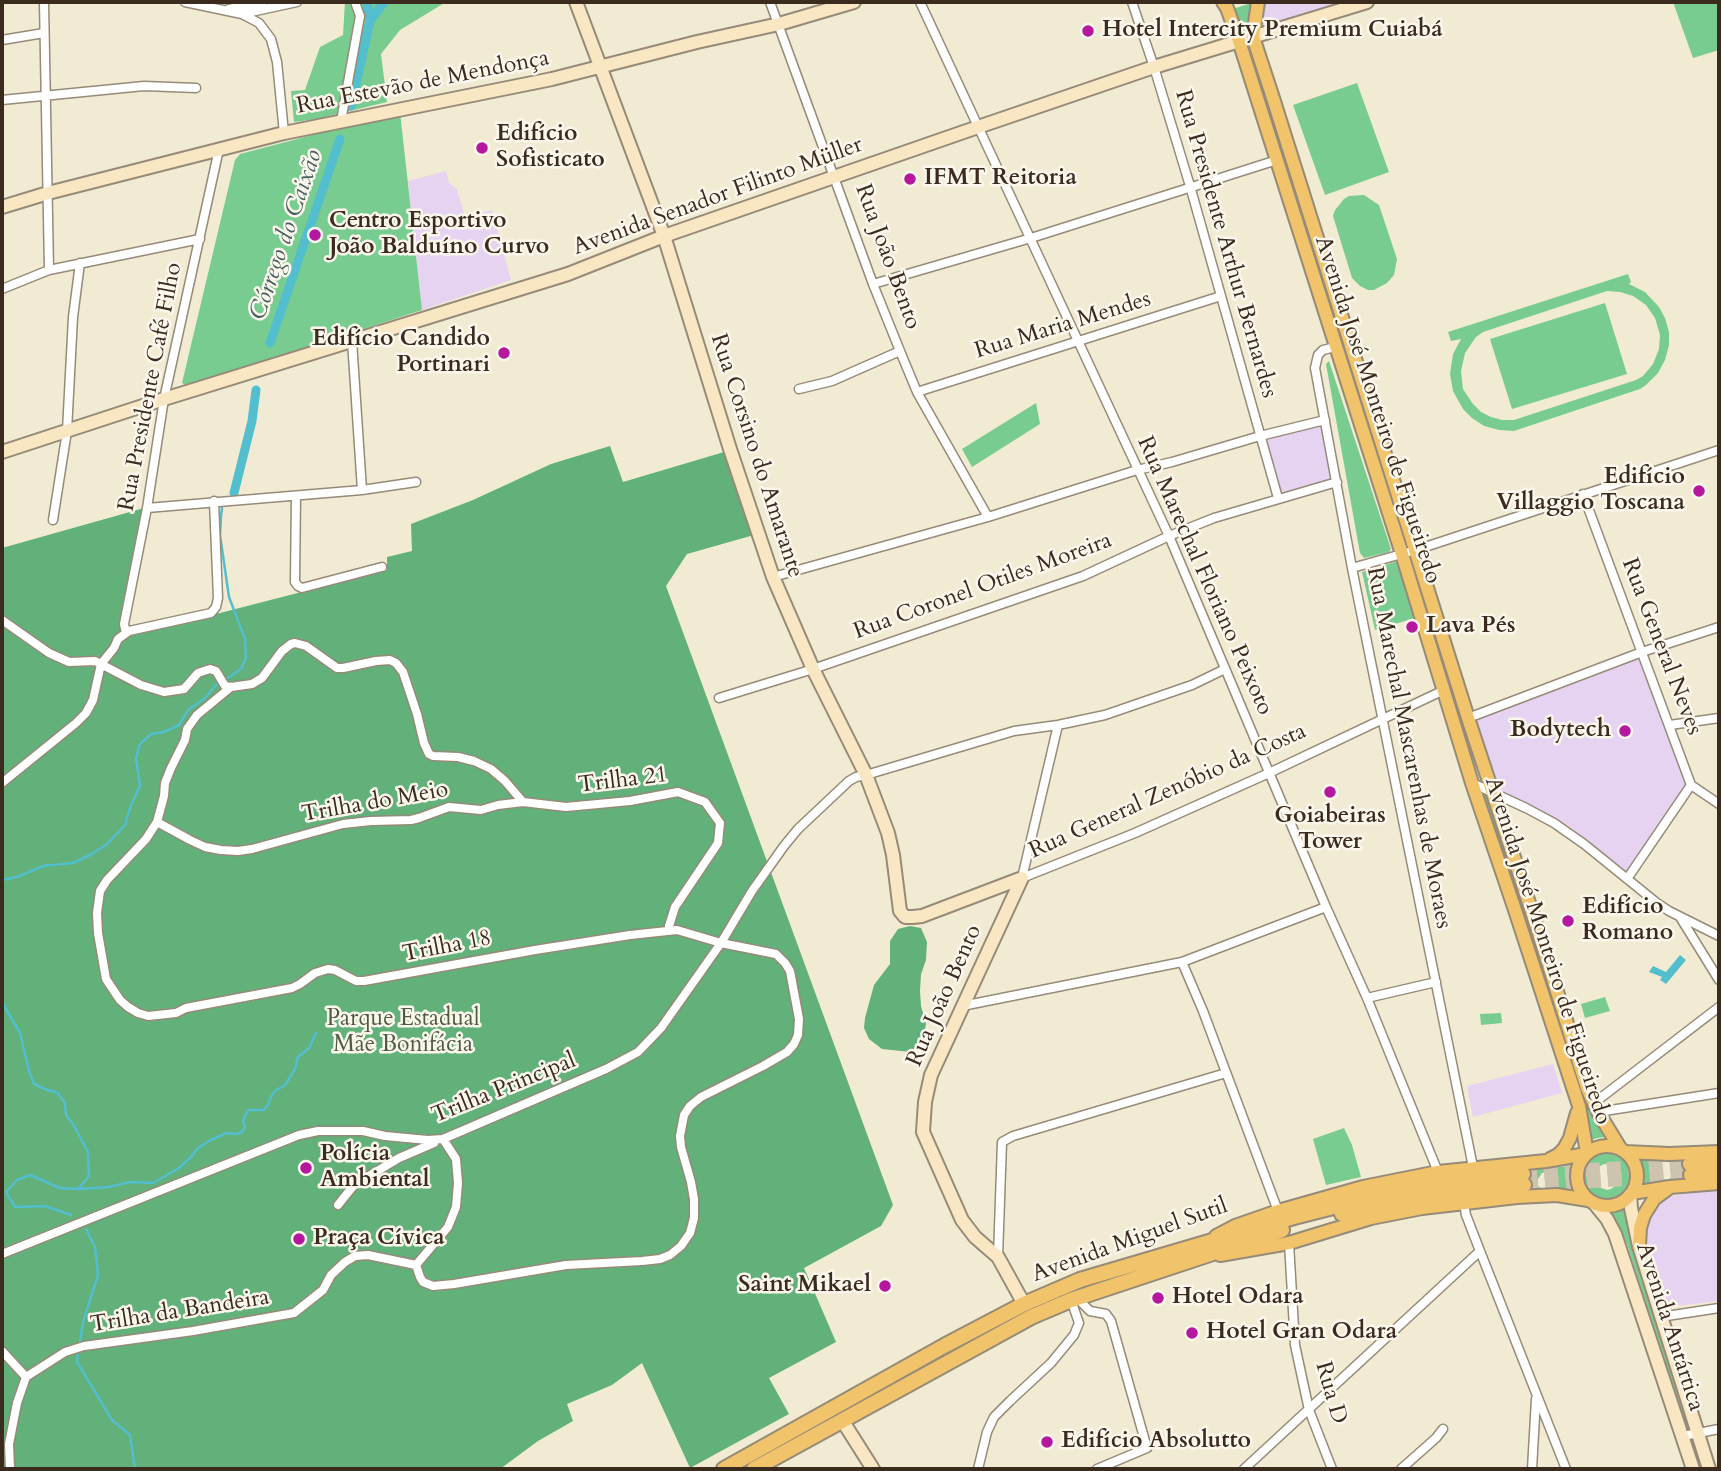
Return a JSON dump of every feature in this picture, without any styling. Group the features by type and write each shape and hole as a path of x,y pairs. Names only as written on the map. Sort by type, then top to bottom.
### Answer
{"highway":[{"path":"1719,1162 1690,1170 1719,1173"},
{"path":"1197,1252 1365,1209 1523,1179"},
{"name":"Avenida Miguel Sutil","path":"754,1469 1031,1317 1197,1252"},
{"name":"Avenida Miguel Sutil","path":"724,1469 1024,1304 1080,1280 1197,1252"}],"main road":[{"name":"Avenida José Monteiro de Figueiredo","path":"1223,2 1239,41 1472,783 1579,1106 1586,1153"},
{"path":"1252,37 1258,2"},
{"name":"Avenida José Monteiro de Figueiredo","path":"1252,37 1587,1088 1596,1108 1623,1150"},
{"path":"1546,1161 1564,1149 1574,1130 1579,1106"},
{"path":"1623,1150 1635,1164 1637,1171 1631,1194 1612,1206 1591,1201 1580,1189 1576,1177 1579,1164 1592,1149 1606,1145 1623,1150 1660,1154 1719,1152"},
{"name":"Avenida Miguel Sutil","path":"1197,1252 1235,1226 1363,1187 1438,1172 1546,1161 1586,1153"},
{"path":"1631,1194 1670,1187 1719,1183"},
{"path":"1639,1246 1644,1215 1654,1199 1670,1187"},
{"name":"Avenida Miguel Sutil","path":"1197,1252 1241,1252 1289,1243 1371,1218 1422,1208 1557,1195 1591,1201"}],"street":[{"path":"44,2 49,270"},
{"path":"185,2 242,14 259,23 271,39 277,62 284,133"},
{"path":"224,10 263,2"},
{"path":"242,14 297,2"},
{"path":"341,121 360,16 355,2"},
{"name":"Rua Corsino do Amarante","path":"576,2 664,236 773,577 813,669 866,775 888,833 900,911 905,916"},
{"name":"Rua João Bento","path":"770,2 873,284 917,392 988,517"},
{"name":"Rua Estevão de Mendonça","path":"2,207 284,133 552,79 779,24 853,2"},
{"name":"Rua Marechal Floriano Peixoto","path":"920,2 1169,536 1367,998 1438,1172"},
{"name":"Rua Presidente Arthur Bernardes","path":"1132,2 1190,186 1278,498"},
{"name":"Avenida Senador Filinto Müller","path":"2,453 163,399 568,274 664,236 1154,67 1367,2"},
{"path":"2,40 44,33"},
{"path":"2,100 144,86 196,88"},
{"name":"Rua Presidente Café Filho","path":"129,631 124,624 147,508 163,399 219,149"},
{"path":"873,284 1277,160"},
{"path":"2,289 49,270 200,239"},
{"path":"53,520 67,431 80,263"},
{"name":"Rua Maria Mendes","path":"917,392 1221,296"},
{"path":"352,341 362,490"},
{"name":"Rua Marechal Mascarenhas de Moraes","path":"1335,346 1321,352 1315,363 1352,568 1472,1167"},
{"path":"799,389 832,381 900,351"},
{"path":"773,577 988,517 1137,470 1325,420"},
{"path":"1352,568 1416,550 1719,450"},
{"path":"147,508 362,490 416,482"},
{"name":"Rua Coronel Otiles Moreira","path":"719,698 813,669 1083,576 1214,518 1337,482"},
{"name":"Rua General Neves","path":"1583,495 1691,785"},
{"path":"296,496 295,582 298,586 302,588 382,568"},
{"path":"2,783 86,713 93,700 101,664 118,639 129,631 211,613 216,607 218,598 214,501"},
{"path":"2,620 49,653 69,662 95,662 141,685 164,692 184,689 198,673 210,669 216,671 228,687"},
{"path":"1468,718 1642,652 1719,627"},
{"path":"157,822 171,768 185,740 187,729 197,715 228,687 252,684 262,678 282,651 295,643 306,646 337,668 376,661 390,660 396,663 403,672 429,754 458,757 491,769 523,802"},
{"name":"Trilha Principal","path":"2,1254 299,1135 318,1130 363,1130 385,1136 443,1139 606,1069 638,1052 661,1028 721,943 772,862 798,829 845,783 856,777 1014,731 1105,715 1192,685 1226,668"},
{"name":"Rua General Zenóbio da Costa","path":"905,916 922,916 1135,833 1444,690"},
{"path":"1670,725 1719,718"},
{"name":"Rua João Bento","path":"1024,1304 998,1257 975,1237 962,1220 923,1132 930,1075 1022,878 1058,725"},
{"path":"1472,783 1526,808 1566,831 1657,903 1719,936"},
{"path":"1627,879 1691,785 1719,804"},
{"name":"Trilha 21","path":"523,802 566,807 630,802 678,792 705,802 720,823 718,843 675,907 668,926 669,931"},
{"name":"Trilha do Meio","path":"157,822 205,847 238,851 344,824 411,820 449,807 481,810 523,802"},
{"name":"Trilha 18","path":"157,822 146,839 107,880 100,891 97,913 106,979 114,993 128,1007 148,1016 176,1013 186,1008 292,988 315,973 328,969 356,981 374,979 549,948 677,930 721,943 776,954 790,971 799,1019 798,1035 794,1044 787,1052 763,1066 701,1097 684,1115 681,1147 691,1182 694,1218 690,1233 681,1246 660,1259 566,1265 433,1286 419,1277 416,1265"},
{"path":"961,1006 1182,962 1326,907"},
{"path":"1680,917 1719,980"},
{"path":"1182,962 1278,1211"},
{"path":"1367,998 1436,982"},
{"path":"1596,1108 1719,1007"},
{"path":"998,1257 1002,1142 1013,1136 1226,1073"},
{"path":"1596,1108 1719,1093"},
{"path":"338,1205 354,1185 399,1158 443,1139 456,1159 456,1207 448,1227 416,1265"},
{"name":"Avenida Antártica","path":"1631,1194 1631,1208 1639,1246 1709,1469"},
{"name":"Avenida Antártica","path":"1591,1201 1607,1219 1615,1234 1693,1469"},
{"path":"1464,1203 1480,1251 1566,1469"},
{"name":"Rua D","path":"1289,1243 1294,1345 1309,1410 1332,1469"},
{"path":"1244,1469 1480,1251"},
{"name":"Trilha da Bandeira","path":"26,1377 52,1360 84,1346 294,1313 323,1290 331,1275 355,1256 368,1255 416,1265"},
{"path":"1074,1299 1090,1311 1106,1314 1111,1321 1147,1448 1097,1469"},
{"path":"1074,1299 1079,1323"},
{"path":"1660,1317 1719,1308"},
{"path":"978,1469 987,1432 994,1417 1051,1363 1090,1311"},
{"path":"2,1351 26,1377 17,1403 9,1444 10,1469"},
{"path":"1532,1469 1536,1395"},
{"path":"842,1420 873,1469"},
{"path":"1401,1469 1443,1429"},
{"path":"1683,1436 1719,1429"},
{"path":"1525,1469 1532,1457"}],"shaded area":[{"path":"1265,2 1350,2 1262,28"},
{"path":"446,171 449,183 457,189 465,217 492,210 511,280 422,310 408,181"},
{"path":"1323,423 1334,479 1279,493 1264,439"},
{"path":"1640,655 1687,785 1626,874 1572,828 1496,790 1471,720"},
{"path":"1553,1064 1562,1093 1473,1117 1467,1086"},
{"path":"1719,1190 1719,1301 1666,1307 1644,1245 1648,1220 1655,1207 1668,1197"}],"green space":[{"path":"345,2 446,2 400,30 381,54 387,102 294,122 291,91 305,90 320,47 343,35"},
{"path":"1673,2 1719,2 1719,50 1693,58"},
{"path":"1251,3 1250,31 1242,34 1233,9"},
{"path":"1357,83 1389,172 1325,195 1293,105"},
{"path":"1267,105 1408,545 1404,546 1265,107"},
{"name":"Centro Esportivo João Balduíno Curvo","path":"400,112 422,310 188,386 182,383 235,160 240,154"},
{"path":"1364,195 1379,205 1397,259 1394,275 1387,283 1374,290 1360,286 1352,278 1333,216 1344,199"},
{"path":"1628,274 1631,282 1629,284 1645,292 1659,307 1669,332 1669,345 1658,373 1640,389 1514,431 1484,426 1463,409 1453,391 1450,374 1453,354 1461,339 1451,341 1448,332","holes":["1607,291 1633,296 1646,305 1655,318 1660,335 1659,349 1653,364 1643,376 1514,420 1491,417 1473,404 1463,389 1461,371 1465,353 1476,337 1483,332"]},
{"path":"1605,303 1627,374 1512,409 1490,339"},
{"path":"1329,361 1391,549 1389,552 1364,558 1360,553 1326,364"},
{"path":"1036,403 1040,424 972,467 962,449"},
{"name":"Parque Estadual Mãe Bonifácia","path":"610,446 623,482 724,452 754,535 687,554 666,586 893,1205 881,1226 804,1268 836,1342 769,1378 789,1414 690,1468 642,1363 612,1385 567,1404 573,1421 538,1441 500,1469 2,1469 2,548 144,508 119,639 387,570 387,557 412,551 411,524 473,500 551,464"},
{"path":"1412,554 1482,777 1479,776 1421,593 1418,591 1408,558"},
{"path":"1398,561 1415,618 1375,630 1362,572"},
{"path":"1486,793 1605,1137 1589,1141 1544,979 1483,795"},
{"path":"910,926 921,928 927,942 920,991 926,1024 922,1041 911,1052 882,1049 869,1039 864,1028 865,1018 874,985 890,964 890,941 898,929"},
{"path":"1605,997 1610,1011 1585,1018 1581,1004"},
{"path":"1501,1013 1502,1023 1481,1025 1480,1014"},
{"path":"1344,1128 1361,1177 1326,1185 1313,1139"},
{"path":"1606,1152 1622,1158 1631,1172 1628,1189 1615,1199 1600,1200 1587,1192 1582,1177 1583,1170 1591,1157","holes":["1604,1164 1613,1165 1619,1171 1618,1184 1607,1190 1599,1187 1594,1176 1597,1168"]},
{"path":"1702,1153 1686,1167 1686,1171 1699,1181 1636,1186 1638,1172 1632,1158","holes":["1669,1161 1675,1168 1675,1174 1668,1180 1658,1178 1655,1171 1657,1165"]},
{"path":"1546,1166 1571,1167 1569,1174 1573,1191 1514,1194 1529,1187 1530,1180 1526,1172 1514,1170","holes":["1549,1171 1556,1176 1557,1185 1553,1190 1544,1191 1538,1186 1542,1173"]},
{"path":"1626,1206 1689,1422 1684,1423 1627,1244 1610,1211"}],"water":[{"path":"1680,955 1686,960 1666,984 1660,980 1662,977 1649,972 1653,966 1666,972"}],"waterway":[{"name":"Córrego do Caixão","path":"367,2 370,21"},
{"name":"Córrego do Caixão","path":"351,106 370,21 384,2"},
{"name":"Córrego do Caixão","path":"270,343 340,139"},
{"name":"Córrego do Caixão","path":"234,493 252,421 256,390"},
{"path":"2,880 43,866 73,863 106,845 125,825 140,786 136,758 140,744 151,734 179,725 188,710 204,699 217,684 241,669 246,658 245,639 229,597 220,535 222,508"},
{"path":"2,1002 20,1033 34,1084 58,1093 65,1103 66,1115 88,1152 89,1176 78,1189 60,1188 30,1175 17,1180 6,1192 15,1207 45,1206 71,1215"},
{"path":"79,1189 130,1182 153,1183 179,1168 198,1148 209,1141 226,1133 242,1132 246,1114 249,1110 264,1110 275,1091 285,1085 295,1069 298,1057 309,1048 316,1033"},
{"path":"80,1343 83,1322 98,1275 95,1247 86,1229"},
{"path":"78,1352 77,1362 112,1420 130,1435 135,1469"}],"tunnel":[{"path":"1523,1174 1690,1164"},
{"path":"1524,1185 1691,1175"}],"place":[{"name":"Hotel Intercity Premium Cuiabá","path":"1088,31"},
{"name":"Edifício Sofisticato","path":"482,148"},
{"name":"IFMT Reitoria","path":"910,179"},
{"name":"Centro Esportivo João Balduíno Curvo","path":"315,235"},
{"name":"Edifício Candido Portinari","path":"504,353"},
{"name":"Edifício Villaggio Toscana","path":"1699,491"},
{"name":"Lava Pés","path":"1412,627"},
{"name":"Bodytech","path":"1625,731"},
{"name":"Goiabeiras Tower","path":"1330,792"},
{"name":"Edifício Romano","path":"1568,921"},
{"name":"Polícia Ambiental","path":"306,1168"},
{"name":"Praça Cívica","path":"299,1239"},
{"name":"Saint Mikael","path":"885,1286"},
{"name":"Hotel Odara","path":"1158,1298"},
{"name":"Hotel Gran Odara","path":"1192,1333"},
{"name":"Edifício Absolutto","path":"1047,1442"}]}
